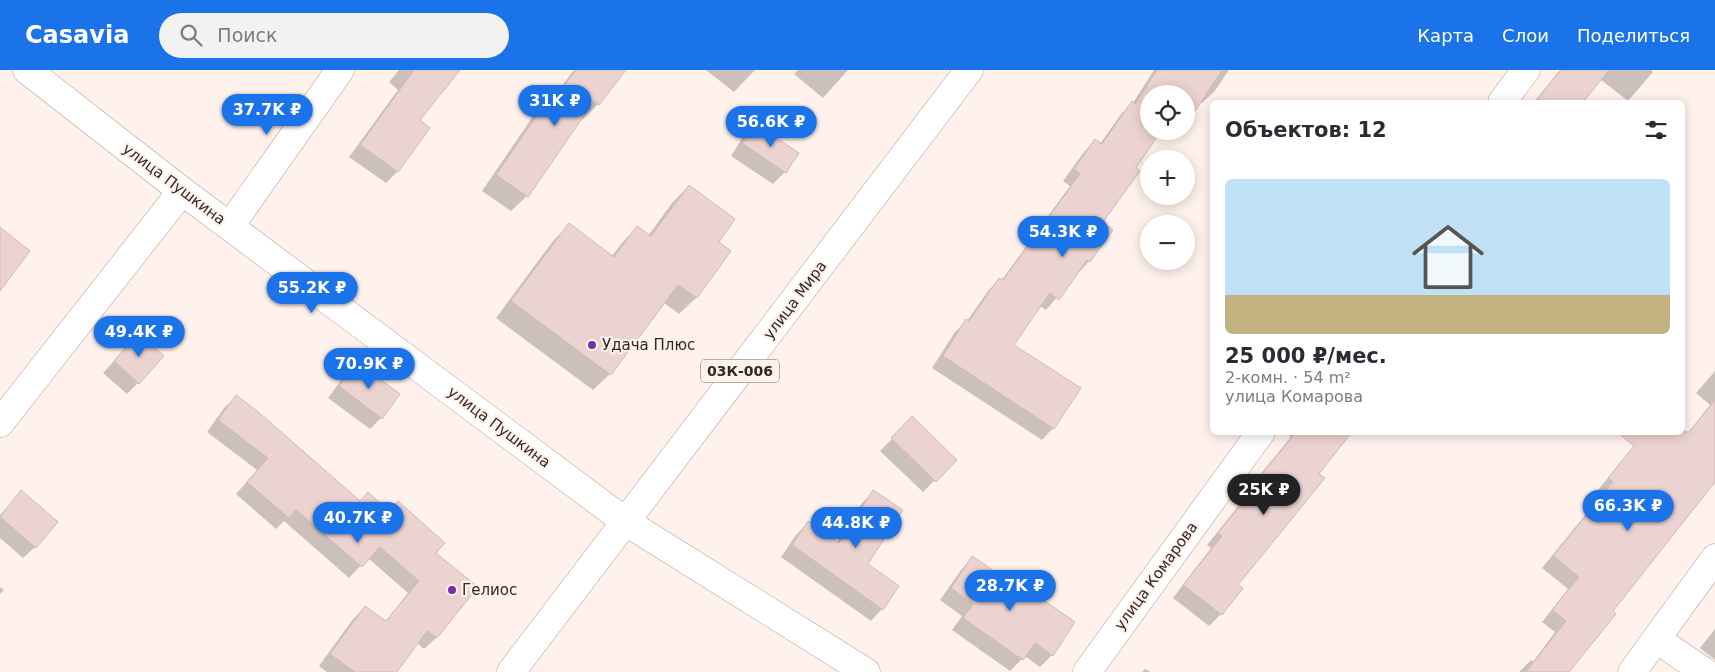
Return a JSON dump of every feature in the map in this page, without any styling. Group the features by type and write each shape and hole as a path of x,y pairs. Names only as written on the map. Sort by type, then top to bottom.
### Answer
{"street":[{"name":"улица Пушкина","path":"27,70 182,190 626,522 866,672"},
{"path":"230,226 340,70"},
{"name":"улица Мира","path":"511,672 968,70"},
{"path":"1504,100 1526,70"},
{"path":"0,423 182,190"},
{"name":"улица Комарова","path":"1086,672 1259,435"},
{"path":"1632,672 1715,558"},
{"path":"1656,639 1704,672"}],"building":[{"path":"414,70 460,70 420,120 430,128 398,172 360,145"},
{"path":"576,70 626,70 599,105 594,101 528,197 496,175 555,89 559,92"},
{"path":"1157,70 1222,70 1195,111 1195,85 1147,85"},
{"path":"1561,70 1609,70 1585,100 1537,100"},
{"path":"1140,96 1140,140 1155,140 1148,150 1140,150 1140,162 1136,168 1140,171 1103,222 1113,230 1090,262 1087,260 1059,300 1050,293 1014,345 1081,388 1054,429 943,356 966,319 969,321 999,278 1003,280 1080,174 1074,169 1095,139 1102,144 1132,101 1135,104"},
{"path":"755,124 799,153 786,173 742,143"},
{"path":"689,185 735,219 719,242 731,251 697,298 678,285 611,375 511,301 569,223 614,257 637,226 651,236"},
{"path":"0,227 30,251 0,291"},
{"path":"138,333 164,356 139,384 114,361"},
{"path":"356,362 400,394 382,419 339,386"},
{"path":"236,395 262,415 360,501 368,492 389,511 398,501 445,543 436,553 478,587 437,638 427,631 397,672 355,672 330,654 365,606 386,621 419,581 380,547 362,567 296,510 289,518 247,482 268,458 218,420"},
{"path":"1715,400 1715,482 1613,611 1616,614 1569,672 1526,672 1566,621 1552,610 1579,577 1553,556 1613,482 1608,478 1634,446 1621,435 1685,435 1685,432 1689,432"},
{"path":"912,416 957,460 936,482 891,438"},
{"path":"1294,435 1350,435 1319,474 1325,478 1238,585 1243,588 1222,615 1183,585 1222,536 1218,533 1259,482 1257,480"},
{"path":"21,490 58,522 36,548 0,517"},
{"path":"873,490 903,510 868,564 899,586 883,610 792,545 808,521 839,543"},
{"path":"972,556 1024,591 1026,588 1075,622 1053,656 1035,643 1023,660 963,618 973,604 951,588"}],"place":[{"name":"Удача Плюс","path":"592,345"},
{"name":"Гелиос","path":"452,590"}]}
